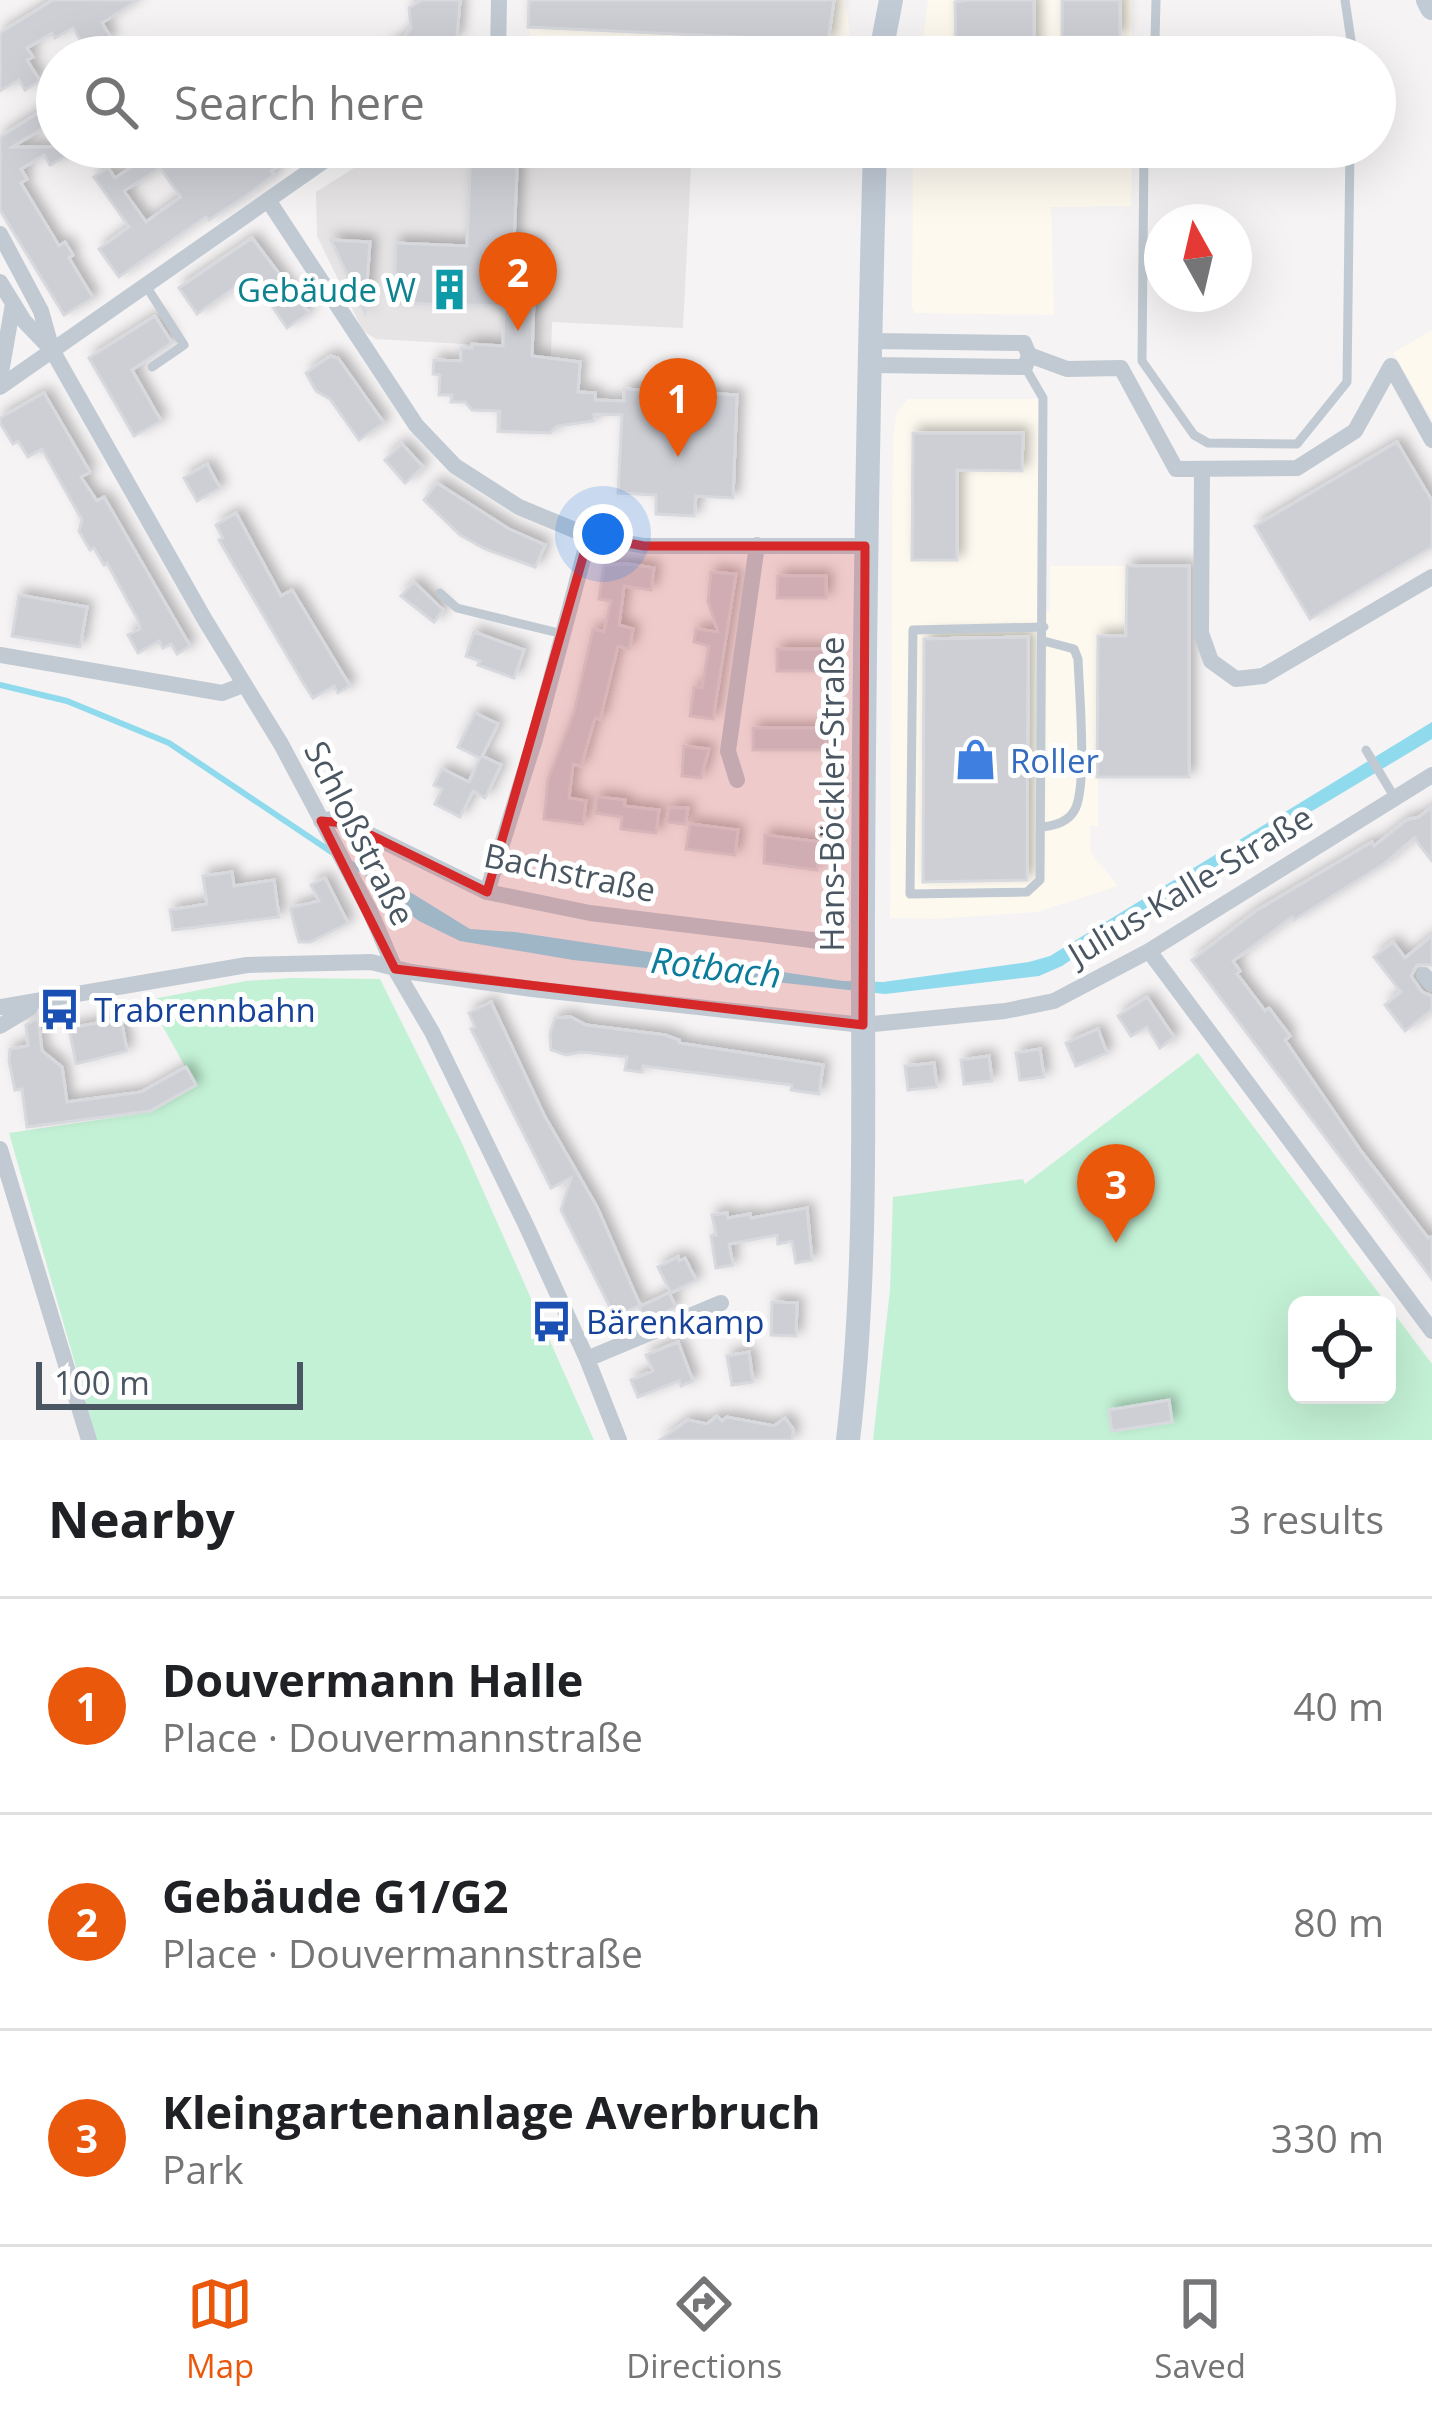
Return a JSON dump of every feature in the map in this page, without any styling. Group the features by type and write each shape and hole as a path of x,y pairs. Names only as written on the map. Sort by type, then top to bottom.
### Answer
{"main road":[{"path":"884,36 891,0"},
{"name":"Hans-Böckler-Straße","path":"848,1440 860,1339 865,546 875,168"}],"street":[{"path":"495,36 499,0"},
{"path":"0,387 314,168"},
{"path":"268,200 416,425 455,466 519,507 589,536 644,546 865,546"},
{"path":"0,234 41,311 52,350"},
{"path":"0,282 24,321 52,350"},
{"path":"0,378 13,303"},
{"name":"Schloßstraße","path":"52,350 280,744 370,911 587,1359 619,1440"},
{"path":"873,353 1026,355 1067,369 1121,368 1176,470 1297,467 1355,431 1394,363 1432,440"},
{"path":"1202,470 1202,632 1210,661 1236,679 1263,676 1432,577"},
{"path":"488,892 536,739 589,536"},
{"path":"737,780 728,751 757,545"},
{"path":"0,655 222,693 243,686"},
{"name":"Julius-Kalle-Straße","path":"40,1002 247,965 370,962 532,989 863,1014 1005,1011 1054,1001 1149,951 1432,775"},
{"name":"Bachstraße","path":"321,821 346,823 488,892 590,913 818,941"},
{"path":"1149,951 1432,1331"},
{"path":"0,1007 40,1002"},
{"path":"0,1025 40,1002"},
{"path":"0,1149 89,1440"},
{"path":"587,1359 721,1303"}],"lane":[{"path":"1155,36 1156,0"},
{"path":"1345,0 1350,36"},
{"path":"1144,168 1142,361 1194,434 1208,443 1297,444 1347,382 1350,168"},
{"path":"145,284 184,345 152,367"},
{"path":"1026,355 1043,398 1044,627 1044,641 1040,880 1027,892 910,895 913,630 1044,627"},
{"path":"1121,368 1142,361"},
{"path":"440,593 457,608 563,634"},
{"path":"1041,827 1067,820 1076,809 1081,783 1078,659 1074,649 1063,643 1044,641"},
{"path":"1366,750 1395,798"}],"highlighted area":[{"path":"589,536 644,546 865,546 863,1025 395,969 321,821 346,823 487,892"}],"shaded area":[{"path":"529,0 845,0 850,35 534,36 530,35"},
{"path":"928,0 1132,0 1132,36 924,36"},
{"path":"354,168 691,168 683,328 552,322 550,390 533,390 531,434 496,433 500,346 376,339 363,331 317,236 316,192"},
{"path":"913,168 1132,168 1131,206 1051,207 1054,315 915,313"},
{"path":"1432,330 1432,419 1393,353"},
{"path":"908,399 1039,399 1037,612 1050,611 1050,566 1189,566 1189,777 1098,777 1098,826 1090,826 1091,853 1118,886 1037,912 890,918 893,436 897,411"}],"green space":[{"path":"380,979 461,1141 594,1440 97,1440 9,1133 151,1112 196,1086 148,1000 246,981"},
{"path":"1198,1053 1381,1296 1288,1296 1288,1404 1396,1404 1396,1316 1432,1364 1432,1440 873,1440 890,1290 893,1197 1023,1179 1025,1184"}],"water":[{"path":"1432,722 1432,739 1039,976 885,994 573,960 460,941 395,903 384,876 470,929 843,981 883,982 1029,962 1050,956"}],"building":[{"path":"53,0 138,0 102,23 110,36 78,36 73,28 59,36 36,36 36,43 27,48 33,57 27,60 36,83 25,90 19,80 0,91 0,33"},
{"path":"422,0 460,0 457,36 405,36 411,28 409,8"},
{"path":"529,0 834,0 829,36 528,27"},
{"path":"1034,0 1034,36 956,36 955,2"},
{"path":"1062,0 1120,0 1120,36 1062,36"},
{"path":"36,114 36,133 12,147 36,147 36,160 21,169 27,179 21,183 59,246 65,242 93,298 64,315 0,210 0,137"},
{"path":"108,168 115,178 131,168 160,168 276,168 271,171 274,175 243,198 209,220 206,217 119,277 99,249 129,227 94,177","holes":["160,168 181,197 146,222 124,191"]},
{"path":"470,168 517,168 514,243 536,244 532,356 580,362 578,392 595,393 595,400 624,401 624,389 737,395 733,498 696,496 694,516 656,514 656,495 618,493 622,415 594,414 594,421 557,426 550,433 499,431 500,411 472,410 465,402 451,402 452,395 439,395 440,375 433,374 434,360 461,361 461,348 472,348 472,344 503,346 504,306 394,303 396,243 467,246"},
{"path":"252,238 309,313 287,328 251,276 197,314 179,288"},
{"path":"331,240 370,242 365,312"},
{"path":"155,316 172,343 132,370 161,421 134,436 89,358"},
{"path":"330,356 338,358 384,423 359,440 306,373"},
{"path":"44,393 90,472 81,477 97,501 104,497 190,646 177,654 171,644 163,648 159,641 138,653 128,635 140,629 138,620 107,563 94,548 90,550 79,531 82,520 42,449 28,457 0,423 0,418"},
{"path":"913,433 1023,433 1022,471 957,470 957,560 912,560"},
{"path":"1397,442 1432,501 1432,547 1310,619 1255,526"},
{"path":"402,444 423,467 405,483 385,460"},
{"path":"207,464 220,488 197,501 184,478"},
{"path":"437,483 509,529 545,545 535,567 460,535 424,500"},
{"path":"236,513 281,596 292,590 350,686 338,693 334,686 313,698 305,686 219,540 223,538 216,525"},
{"path":"604,565 654,568 651,590 624,586 619,625 633,629 629,649 618,646 600,719 595,718 581,766 573,764 569,798 586,801 583,824 544,819 548,779 574,712 593,629 604,632 611,601 599,599"},
{"path":"1127,566 1189,566 1189,777 1097,777 1098,636 1126,636"},
{"path":"711,572 736,574 713,719 690,716 694,687 702,688 709,646 694,642 696,629 718,632 708,601"},
{"path":"778,576 826,576 826,598 777,598"},
{"path":"414,582 443,610 434,622 401,596"},
{"path":"19,595 87,607 80,647 12,636"},
{"path":"474,632 524,650 514,678 466,656"},
{"name":"Roller","path":"1028,637 1027,880 923,882 924,639"},
{"path":"777,649 826,649 825,671 777,671"},
{"path":"475,713 498,724 482,756 501,765 485,798 473,791 460,817 435,804 442,789 434,785 442,769 469,782 480,758 458,747"},
{"path":"753,728 826,728 825,750 753,750"},
{"path":"684,746 709,749 701,778 682,776"},
{"path":"597,797 659,810 656,833 621,829 622,817 595,813"},
{"path":"1432,807 1432,861 1414,838 1385,863 1292,917 1233,961 1240,971 1237,974 1265,1011 1269,1008 1290,1036 1285,1040 1361,1151 1428,1238 1432,1237 1432,1279 1192,960 1256,911 1372,842 1374,846"},
{"path":"669,808 688,808 685,824 667,822"},
{"path":"690,824 738,830 735,855 686,849"},
{"path":"765,835 820,842 817,870 764,863"},
{"path":"232,872 234,886 274,880 279,917 173,930 170,910 207,904 203,876"},
{"path":"325,878 348,923 310,942 299,942 290,908 319,901 311,885"},
{"path":"1432,936 1432,965 1417,965 1411,976 1422,992 1432,996 1432,1010 1405,1031 1385,1005 1401,992 1374,957 1393,942 1405,958"},
{"path":"1147,997 1174,1037 1160,1048 1147,1027 1131,1036 1118,1016"},
{"path":"491,1002 544,1115 597,1207 640,1305 615,1317 561,1210 571,1178 551,1188 471,1029 475,1027 469,1013"},
{"path":"571,1017 586,1025 665,1035 679,1043 823,1065 819,1094 791,1090 792,1085 643,1066 642,1072 625,1070 627,1057 566,1055 551,1050 555,1018"},
{"path":"38,1018 42,1051 62,1067 67,1102 141,1092 186,1067 196,1085 150,1111 27,1127 22,1089 15,1090 10,1049 28,1046 26,1025"},
{"path":"121,1019 127,1051 76,1064 69,1028"},
{"path":"1098,1029 1107,1053 1076,1066 1066,1043"},
{"path":"1040,1049 1044,1077 1020,1080 1016,1053"},
{"path":"989,1056 992,1081 964,1084 961,1060"},
{"path":"934,1063 937,1087 908,1090 905,1066"},
{"path":"807,1208 812,1260 796,1263 792,1241 778,1244 777,1235 729,1244 733,1265 716,1268 712,1215 750,1214 751,1218"},
{"path":"678,1257 679,1261 685,1258 696,1280 671,1293 658,1267"},
{"path":"669,1293 676,1307 645,1321 639,1307"},
{"path":"772,1302 797,1303 796,1336 771,1335"},
{"path":"678,1342 693,1381 681,1386 679,1381 638,1397 631,1380 653,1371 646,1355"},
{"path":"749,1352 753,1382 732,1385 727,1356"},
{"path":"1169,1400 1172,1422 1112,1431 1109,1410"},
{"path":"717,1416 722,1421 727,1417 774,1426 785,1418 793,1429 792,1440 660,1440 688,1420 707,1424"}],"waterway":[{"name":"Rotbach","path":"0,685 67,701 169,743 333,853"},
{"name":"Rotbach","path":"350,863 395,891"}],"place":[{"name":"Gebäude W","path":"450,289"},
{"name":"Gebäude G1/G2","path":"518,331"},
{"name":"Douvermann Halle","path":"678,457"},
{"name":"Roller","path":"976,760"},
{"name":"Trabrennbahn","path":"60,1009"},
{"name":"Kleingartenanlage Averbruch","path":"1116,1243"},
{"name":"Bärenkamp","path":"552,1321"}]}
